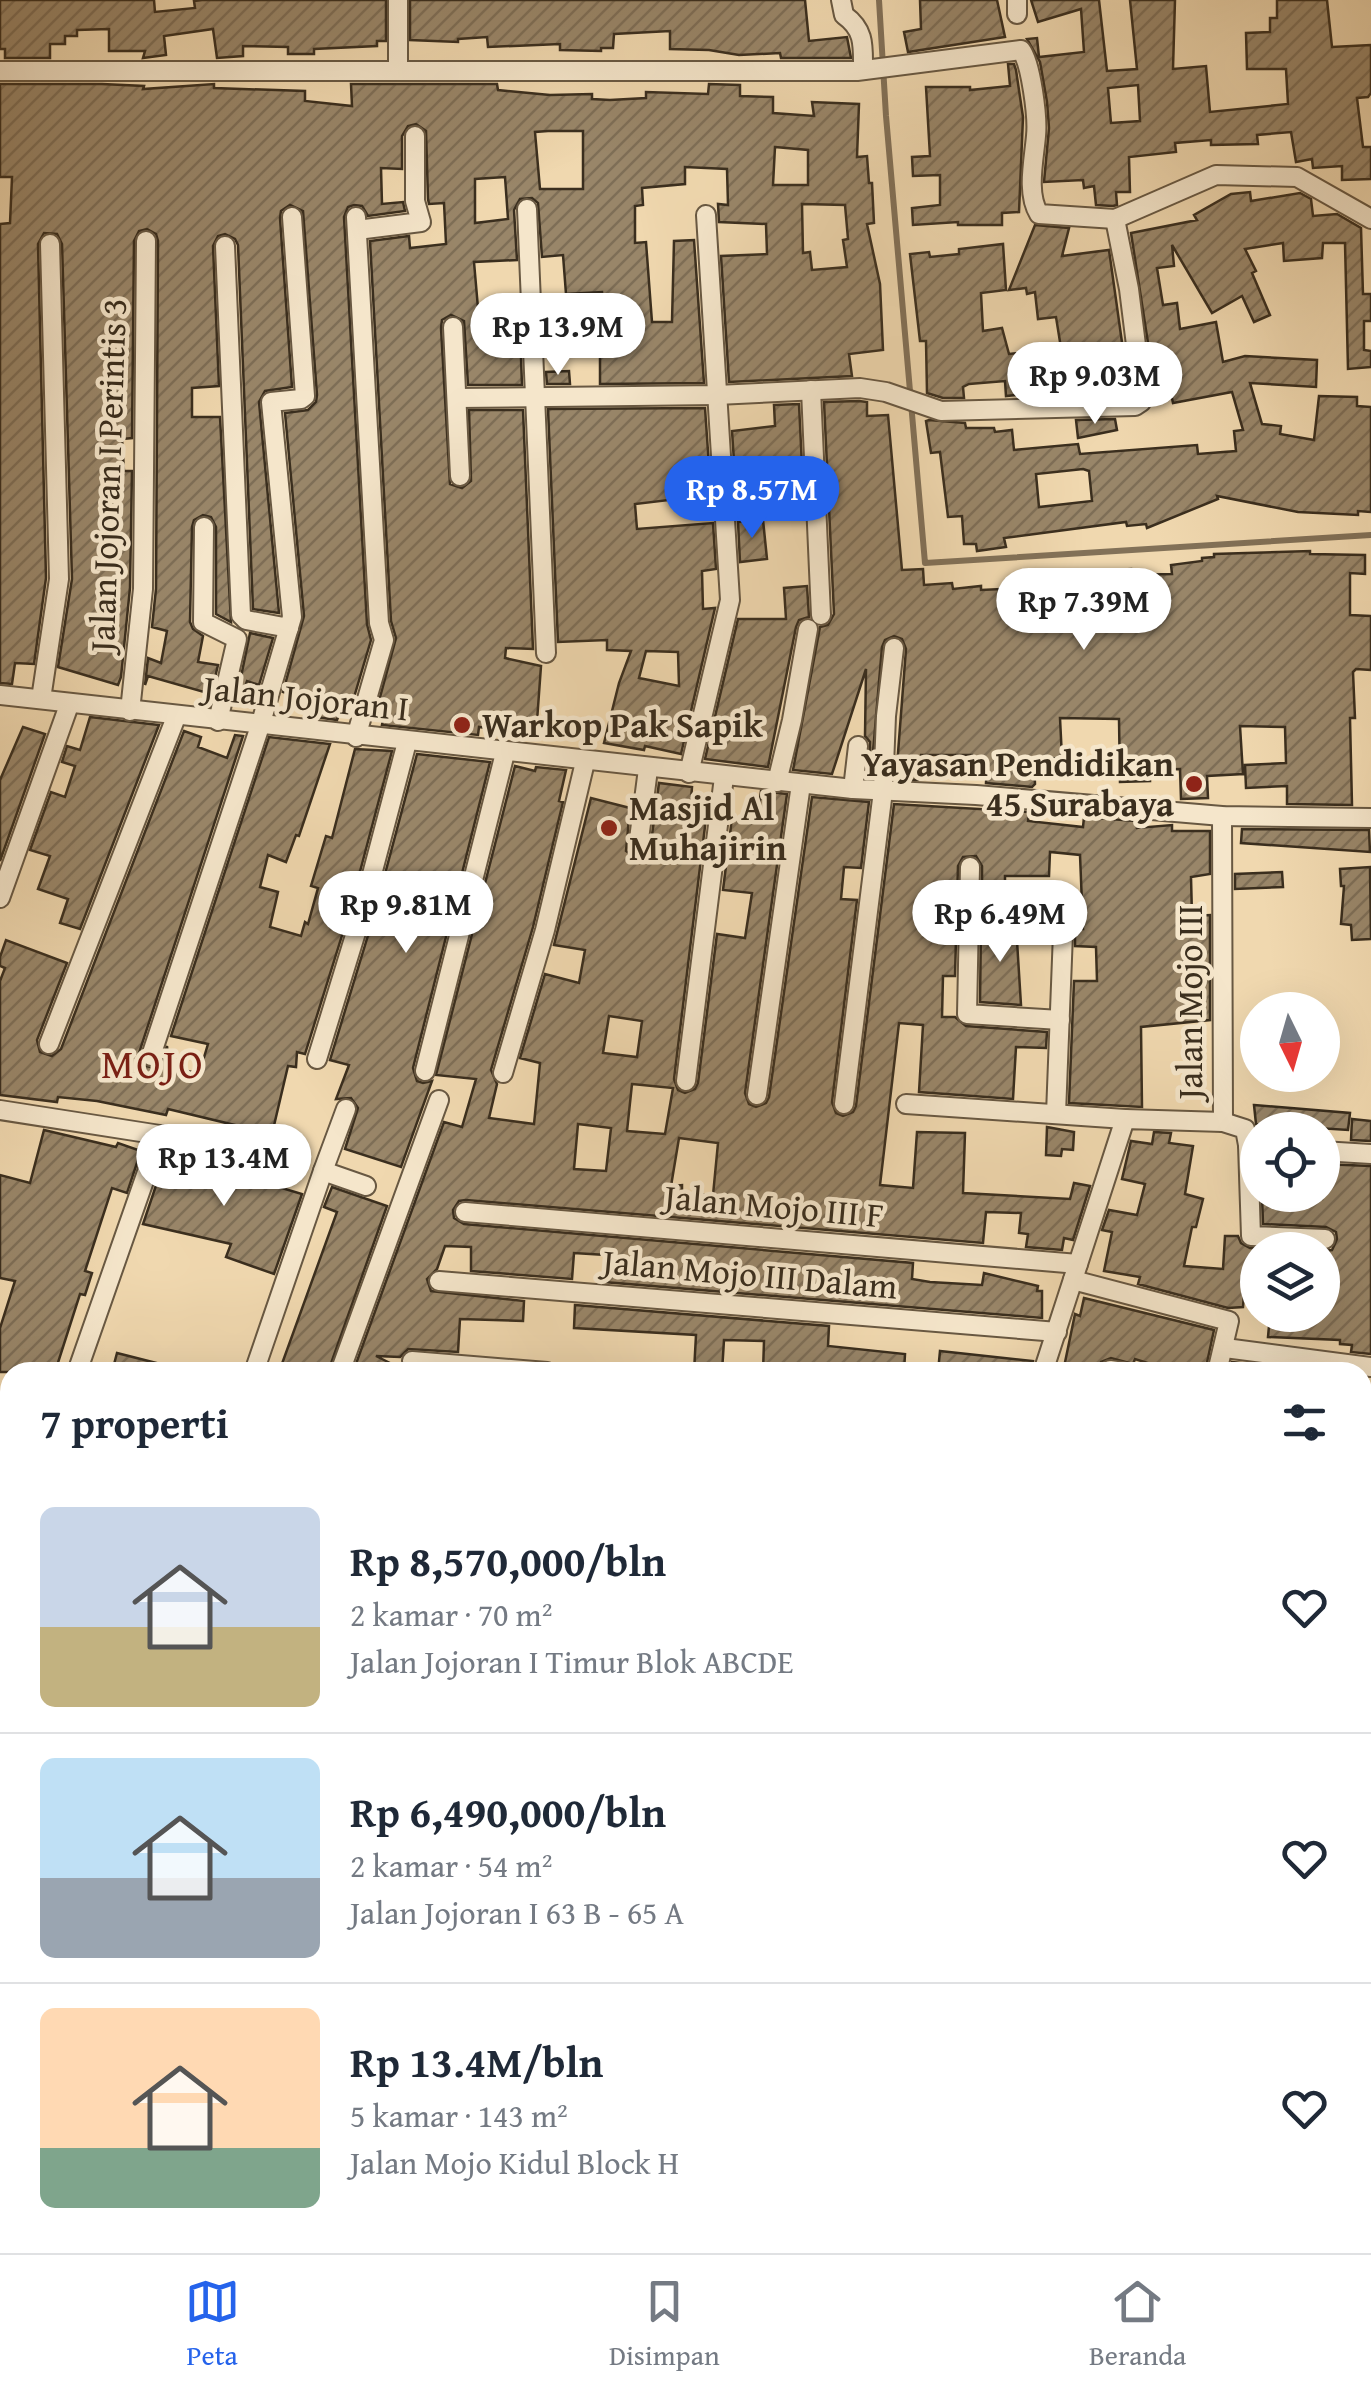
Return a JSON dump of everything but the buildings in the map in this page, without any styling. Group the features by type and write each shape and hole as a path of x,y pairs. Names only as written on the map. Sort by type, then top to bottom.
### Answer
{"street":[{"path":"398,0 398,70"},
{"path":"841,0 844,15 862,34 865,70"},
{"path":"0,72 865,70 1023,51 1036,128 1032,162 1036,212 1080,220 1115,219 1216,175 1298,178 1371,219"},
{"path":"356,737 384,640 379,623 356,224 420,222 415,201 415,136"},
{"path":"527,209 546,652"},
{"path":"689,774 730,600 706,215"},
{"path":"151,1056 260,726 292,613 271,403 305,396 292,217"},
{"path":"457,398 860,388 886,392 941,411 1135,406 1141,402 1129,289 1115,219"},
{"name":"Jalan Jojoran I Perintis 3","path":"130,711 143,584 146,241"},
{"path":"41,699 58,579 50,244"},
{"path":"226,246 241,615 246,620 289,628"},
{"path":"453,327 460,476"},
{"path":"777,782 814,622 811,390"},
{"path":"204,528 204,622 237,639 218,721"},
{"path":"844,1104 883,791 894,648"},
{"name":"Jalan Jojoran I","path":"0,695 852,789 976,795 1222,816 1371,818"},
{"path":"0,898 69,705"},
{"path":"49,1044 176,717"},
{"path":"317,1059 408,742"},
{"path":"852,789 858,746"},
{"path":"425,1070 505,753"},
{"path":"503,1073 545,930 584,762"},
{"path":"638,846 648,769"},
{"path":"686,1081 724,777"},
{"path":"756,1095 801,784"},
{"name":"Jalan Mojo III","path":"1047,1362 1125,1119 1223,1122 1222,816"},
{"path":"970,867 967,1014 1060,1020"},
{"path":"1056,1114 1063,933"},
{"path":"344,1362 439,1100"},
{"path":"906,1104 1125,1119"},
{"path":"257,1362 346,1109"},
{"path":"0,1110 160,1135 245,1158"},
{"path":"1223,1122 1240,1127"},
{"path":"81,1362 160,1135"},
{"path":"1340,1151 1371,1154"},
{"path":"324,1171 366,1186"},
{"name":"Jalan Mojo III F","path":"465,1212 1076,1272 1228,1320 1225,1348"},
{"name":"Jalan Mojo III Dalam","path":"439,1281 1056,1332"},
{"path":"1220,1362 1225,1348 1333,1362"}],"waterway":[{"path":"879,0 925,563 1371,535"}],"place":[{"name":"Warkop Pak Sapik","path":"462,725"},
{"name":"Yayasan Pendidikan 45 Surabaya","path":"1194,784"},
{"name":"Masjid Al Muhajirin","path":"609,828"}],"district":[{"name":"MOJO","path":"153,1064"}]}
